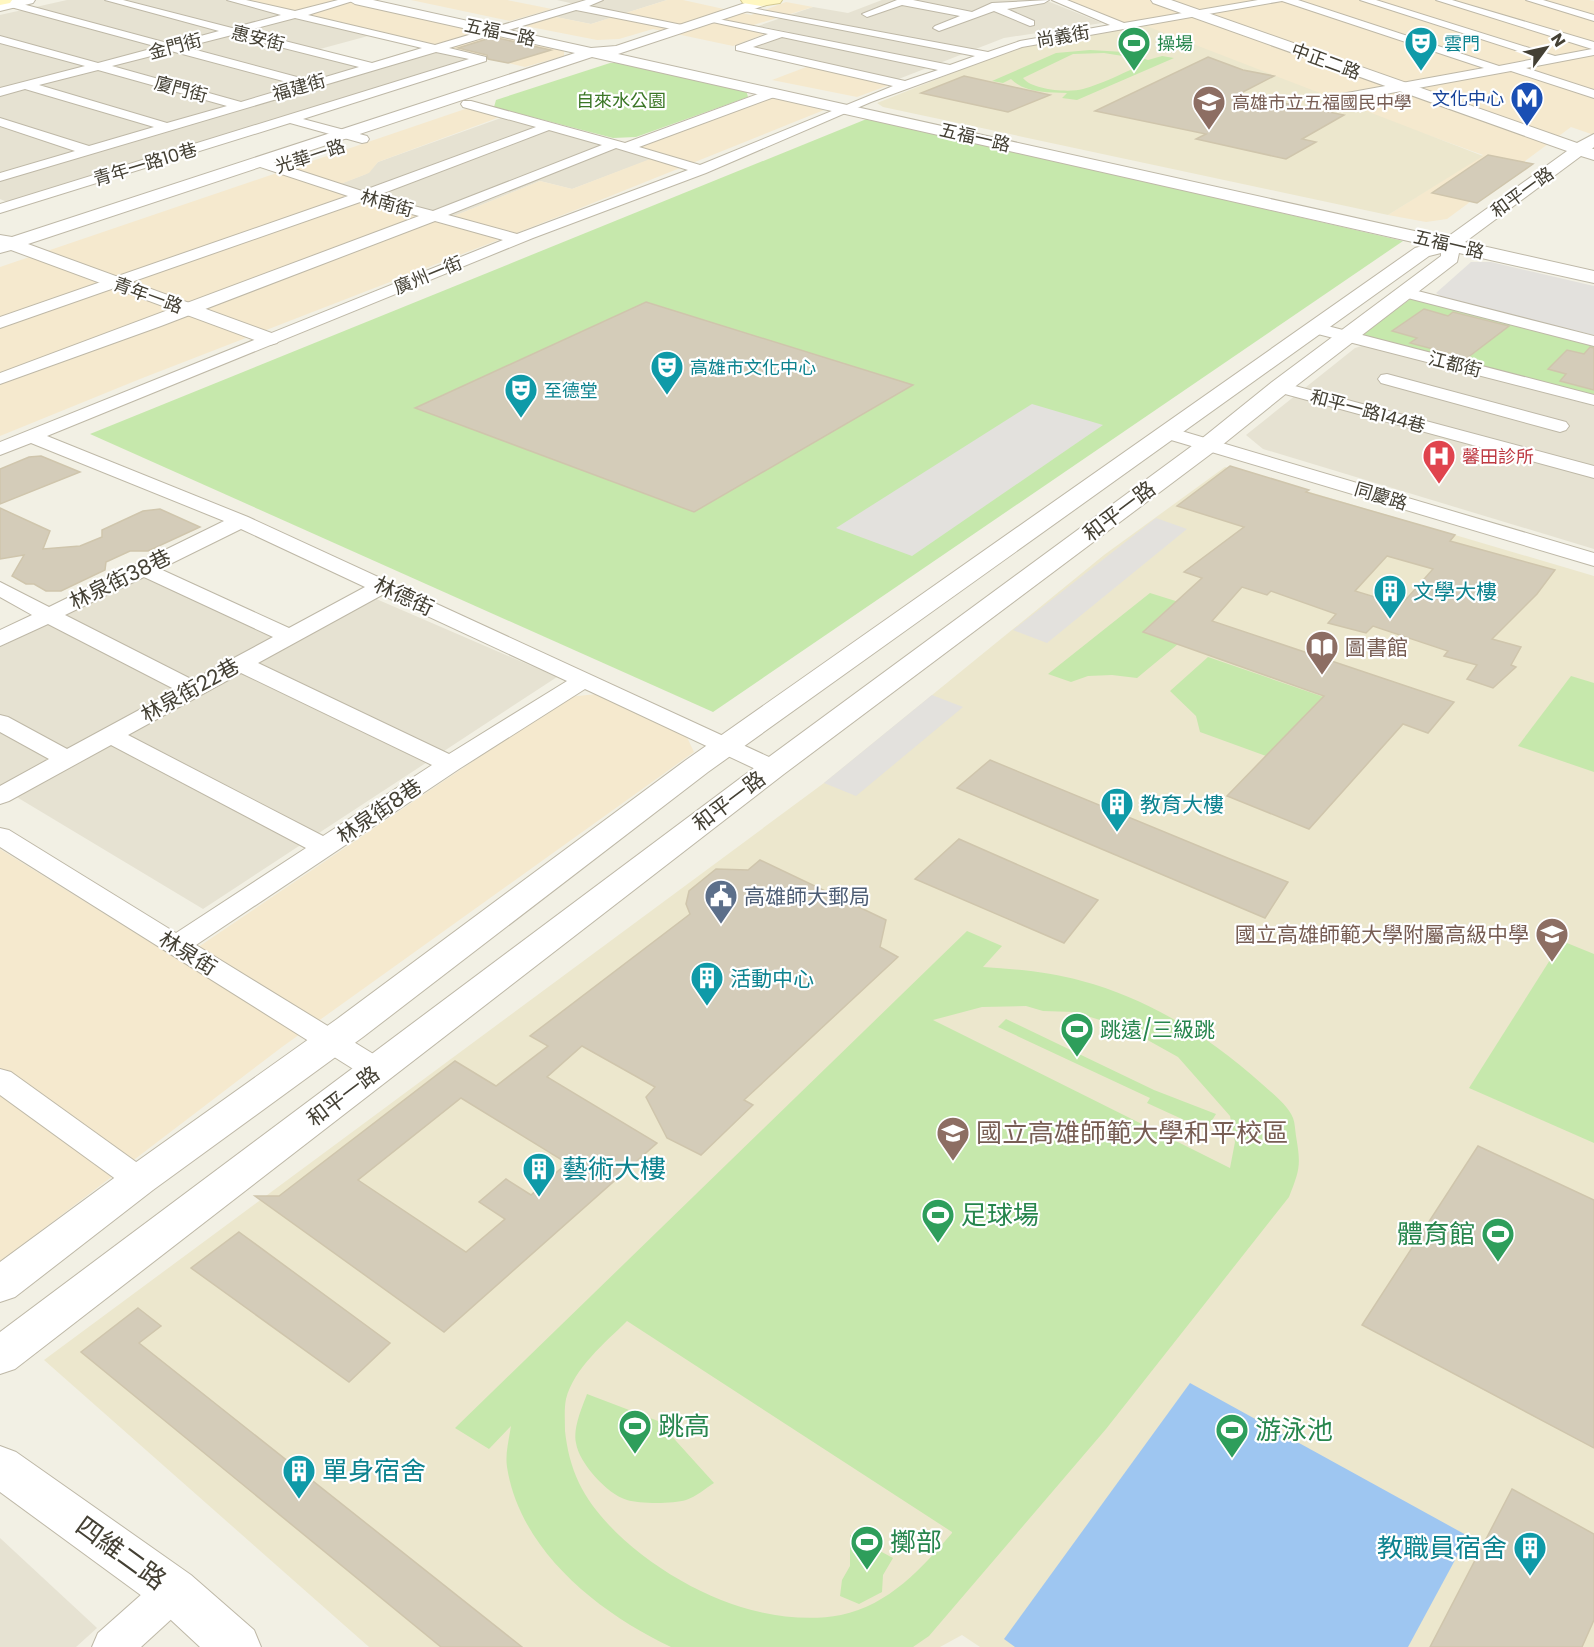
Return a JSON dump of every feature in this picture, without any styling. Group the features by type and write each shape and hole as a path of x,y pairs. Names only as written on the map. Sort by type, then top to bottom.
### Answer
{"street":[{"path":"4,3 28,0"},
{"name":"惠安街","path":"110,0 370,66"},
{"name":"金門街","path":"0,93 353,0"},
{"name":"五福一路","path":"353,0 614,53 1454,241 1594,269"},
{"name":"五福一路","path":"386,0 594,52"},
{"name":"福建街","path":"0,177 598,0"},
{"path":"978,0 1030,24"},
{"path":"962,33 934,27 994,7 1044,0"},
{"path":"1057,0 1122,26"},
{"name":"中正二路","path":"1158,0 1220,10 1552,129 1589,148"},
{"path":"1220,10 1277,0"},
{"path":"1287,0 1594,94"},
{"path":"1365,0 1555,59"},
{"path":"1441,0 1594,46"},
{"path":"1531,0 1594,18"},
{"path":"223,8 244,1 294,15 434,47"},
{"path":"888,18 862,13 904,1 971,15"},
{"path":"555,2 682,28"},
{"path":"718,3 758,2 988,55"},
{"name":"光華一路","path":"0,260 6,247 275,168 467,104 758,2"},
{"path":"4,3 309,84"},
{"name":"尚義街","path":"852,106 1020,44 1122,26 1194,7"},
{"name":"中正二路","path":"1194,7 1400,87 1528,133 1589,148"},
{"path":"181,18 202,13"},
{"path":"712,19 953,69"},
{"path":"782,33 740,48 906,85"},
{"name":"廈門街","path":"0,39 362,139"},
{"path":"997,39 1020,44"},
{"name":"青年一路10巷","path":"0,209 482,59 434,47"},
{"name":"光華一路","path":"39,234 594,52 614,53"},
{"path":"1336,99 1594,52"},
{"name":"五福一路","path":"614,53 773,93 852,106"},
{"path":"0,77 166,127"},
{"path":"0,379 190,310 621,145 773,93"},
{"path":"467,104 621,145 701,170"},
{"name":"廣州一街","path":"0,449 517,240 701,170 852,106"},
{"path":"0,122 90,151"},
{"path":"0,323 117,284 363,196 549,126"},
{"name":"和平一路","path":"0,1285 330,1042 725,745 1422,252 1454,241 1589,148"},
{"name":"林南街","path":"259,162 363,196 517,240"},
{"path":"0,165 19,171"},
{"path":"0,219 39,234"},
{"path":"6,247 39,234"},
{"name":"五福一路","path":"1454,241 1594,277"},
{"name":"和平一路","path":"0,1356 773,768 1208,445 1450,258 1454,241"},
{"name":"青年一路","path":"6,247 270,339"},
{"path":"1406,293 1594,341"},
{"name":"江都街","path":"1316,328 1594,400"},
{"path":"1354,407 1417,355"},
{"path":"1387,379 1560,426"},
{"name":"和平一路144巷","path":"1281,387 1594,472"},
{"name":"林德街","path":"0,431 25,438 241,521 773,768"},
{"name":"同慶路","path":"1168,433 1594,560"},
{"name":"林泉街38巷","path":"0,639 241,521"},
{"path":"142,568 288,636"},
{"name":"林泉街22巷","path":"0,796 382,586"},
{"path":"0,588 192,689"},
{"path":"239,663 450,764"},
{"name":"林泉街8巷","path":"176,946 450,764 584,680"},
{"path":"0,722 67,759"},
{"path":"110,735 324,847"},
{"name":"林泉街","path":"0,836 377,1070"},
{"path":"0,1080 140,1180"},
{"name":"四維二路","path":"0,1466 174,1591 236,1647"},
{"path":"112,1647 174,1591"}],"shaded area":[{"path":"67,0 245,0 379,33 320,49 369,63 422,47 472,59 7,202 0,199 0,15"},
{"path":"242,0 341,0 564,51 564,56 525,67"},
{"path":"411,0 507,0 552,9 510,21"},
{"path":"557,0 667,0 591,24 551,16 583,6"},
{"path":"667,0 683,0 751,15 786,2 813,7 747,27 770,32 733,46 653,29 619,39 597,40 520,25 551,16 591,24"},
{"path":"882,0 1045,0 1102,23 1004,38 896,80 749,47 790,32 758,26 813,7 848,13"},
{"path":"1062,0 1594,1 1594,135 1571,127 1447,219 1426,222 1388,215 1483,155 1129,27"},
{"name":"高雄市立五福國民中學","path":"1144,25 1483,156 1388,215 883,107 877,103 1023,45"},
{"path":"809,66 892,84 857,97 772,80"},
{"path":"770,97 824,110 0,436 0,267 468,108 500,117 378,162 369,173 338,185 449,218 540,181 572,189 663,154 635,146"},
{"path":"512,114 665,154 572,189 540,181 449,218 337,185 366,174 378,162"},
{"path":"1471,262 1491,262 1594,286 1594,335 1446,300 1436,293"},
{"path":"1365,345 1594,406 1594,549 1263,449 1246,435 1355,348"},
{"path":"1032,404 1103,425 912,556 836,528"},
{"name":"國立高雄師範大學和平校區","path":"1225,467 1594,576 1594,1647 980,1647 962,1635 940,1647 369,1647 44,1360 824,783 1104,555"},
{"path":"1156,518 1187,529 1047,643 1013,630"},
{"path":"148,575 292,641 374,598 557,677 203,909 0,787 0,647"},
{"path":"597,694 685,733 694,752 282,1047 0,1262 0,849 179,960 568,697"},
{"path":"932,695 963,707 856,796 824,783"},
{"path":"0,1538 97,1628 76,1647 0,1647"}],"green space":[{"name":"操場","path":"1090,50 1124,52 1148,60 1162,56 1174,58 1077,100 1062,98 1067,93 1045,92 1023,87 1011,79 1003,83 992,81 1056,53","holes":["1104,53 1129,57 1136,62 1137,67 1083,89 1051,90 1034,85 1023,78 1073,54"]},
{"name":"自來水公園","path":"610,63 628,63 746,90 748,97 636,137 613,138 494,107 496,100"},
{"path":"869,118 1403,241 713,712 90,434"},
{"path":"1413,297 1594,343 1594,397 1360,336"},
{"path":"1150,593 1198,608 1210,620 1170,607 1143,632 1178,644 1137,678 1112,675 1088,676 1071,682 1048,674"},
{"path":"1208,657 1353,707 1330,733 1299,722 1266,756 1200,732 1196,716 1170,691"},
{"path":"1571,676 1594,683 1594,772 1518,746"},
{"path":"967,931 1002,946 983,967 1033,971 1082,981 1132,998 1178,1022 1242,1067 1279,1099 1293,1118 1299,1161 1289,1197 1106,1429 929,1636 913,1647 671,1647 644,1633 591,1597 567,1576 546,1552 528,1526 515,1497 507,1467 511,1426 489,1449 455,1428","holes":["1026,1006 1043,1011 1074,1012 1126,1028 1178,1057 1230,1116 1235,1142 1230,1168 933,1020 982,1007","627,1321 952,1532 952,1533 916,1572 889,1594 858,1610 831,1617 780,1616 735,1605 709,1595 656,1565 632,1547 592,1505 574,1470 565,1431 566,1399 576,1377 591,1357"]},
{"path":"1562,941 1594,954 1594,1143 1469,1088"},
{"name":"跳遠/三級跳","path":"1006,1019 1154,1090 1216,1114 1206,1130 1147,1103 1150,1098 998,1027"},
{"name":"跳高","path":"587,1394 658,1421 714,1483 690,1499 680,1501 648,1503 619,1497 595,1477 578,1451 575,1437 577,1424"},
{"name":"擲部","path":"850,1535 893,1558 883,1575 882,1592 859,1604 840,1596 842,1580 850,1566"}],"water":[{"name":"游泳池","path":"1190,1383 1468,1536 1408,1647 1015,1647 1004,1639"}],"building":[{"path":"493,37 551,50 508,63 488,59 487,55 458,48"},
{"path":"1208,57 1243,70 1274,76 1239,94 1344,115 1302,139 1316,142 1286,159 1196,139 1206,134 1095,111"},
{"path":"964,76 1050,95 1008,112 921,93"},
{"path":"1488,155 1533,164 1477,203 1432,193"},
{"name":"高雄市文化中心","path":"646,302 913,385 694,512 415,408"},
{"path":"1424,309 1448,316 1453,312 1509,326 1467,358 1410,343 1417,338 1392,331"},
{"path":"1590,347 1594,348 1594,390 1560,381 1566,374 1548,369 1567,350 1584,354"},
{"path":"41,456 80,472 0,504 0,469 29,457"},
{"path":"1230,466 1309,490 1306,492 1455,535 1450,541 1555,570 1537,594 1492,639 1521,647 1511,665 1516,667 1493,688 1467,679 1477,665 1444,656 1448,651 1373,626 1366,633 1328,623 1336,614 1271,591 1267,595 1242,587 1212,621 1454,702 1428,733 1403,724 1309,829 1227,796 1324,696 1143,632 1202,578 1184,572 1244,527 1177,506","holes":["1387,556 1433,569 1401,605 1355,591"]},
{"path":"0,508 50,531 43,549 80,546 102,537 102,530 143,511 160,509 200,527 148,551 130,551 106,562 105,570 61,591 46,591 12,576 24,555 0,559"},
{"name":"教育大樓","path":"990,760 1288,882 1265,918 957,788"},
{"path":"959,839 1098,900 1064,943 915,879"},
{"path":"760,860 886,920 880,947 898,957 744,1100 753,1105 701,1155 667,1138 646,1097 655,1087 582,1046 547,1077 657,1143 444,1332 255,1196 279,1196 455,1061 496,1086 548,1046 530,1036 690,914 686,904 689,891 716,869 748,870","holes":["461,1098 567,1163 531,1195 506,1179 479,1202 505,1219 466,1252 358,1180"]},
{"name":"體育館","path":"1478,1146 1594,1200 1594,1448 1362,1325"},
{"path":"239,1232 390,1343 349,1382 191,1268"},
{"name":"單身宿舍","path":"138,1308 161,1326 139,1343 522,1647 441,1647 81,1352"},
{"name":"教職員宿舍","path":"1512,1489 1594,1534 1594,1620 1582,1647 1430,1647"}],"place":[{"name":"操場","path":"1134,72"},
{"name":"雲門","path":"1421,72"},
{"name":"文化中心","path":"1527,127"},
{"name":"高雄市立五福國民中學","path":"1209,131"},
{"name":"高雄市文化中心","path":"667,396"},
{"name":"至德堂","path":"521,419"},
{"name":"馨田診所","path":"1439,485"},
{"name":"文學大樓","path":"1390,620"},
{"name":"圖書館","path":"1322,676"},
{"name":"教育大樓","path":"1117,833"},
{"name":"高雄師大郵局","path":"721,925"},
{"name":"國立高雄師範大學附屬高級中學","path":"1552,963"},
{"name":"活動中心","path":"707,1007"},
{"name":"跳遠/三級跳","path":"1077,1058"},
{"name":"國立高雄師範大學和平校區","path":"953,1162"},
{"name":"藝術大樓","path":"539,1198"},
{"name":"足球場","path":"938,1244"},
{"name":"體育館","path":"1498,1263"},
{"name":"跳高","path":"635,1455"},
{"name":"游泳池","path":"1232,1459"},
{"name":"單身宿舍","path":"299,1500"},
{"name":"擲部","path":"867,1571"},
{"name":"教職員宿舍","path":"1530,1577"}]}
